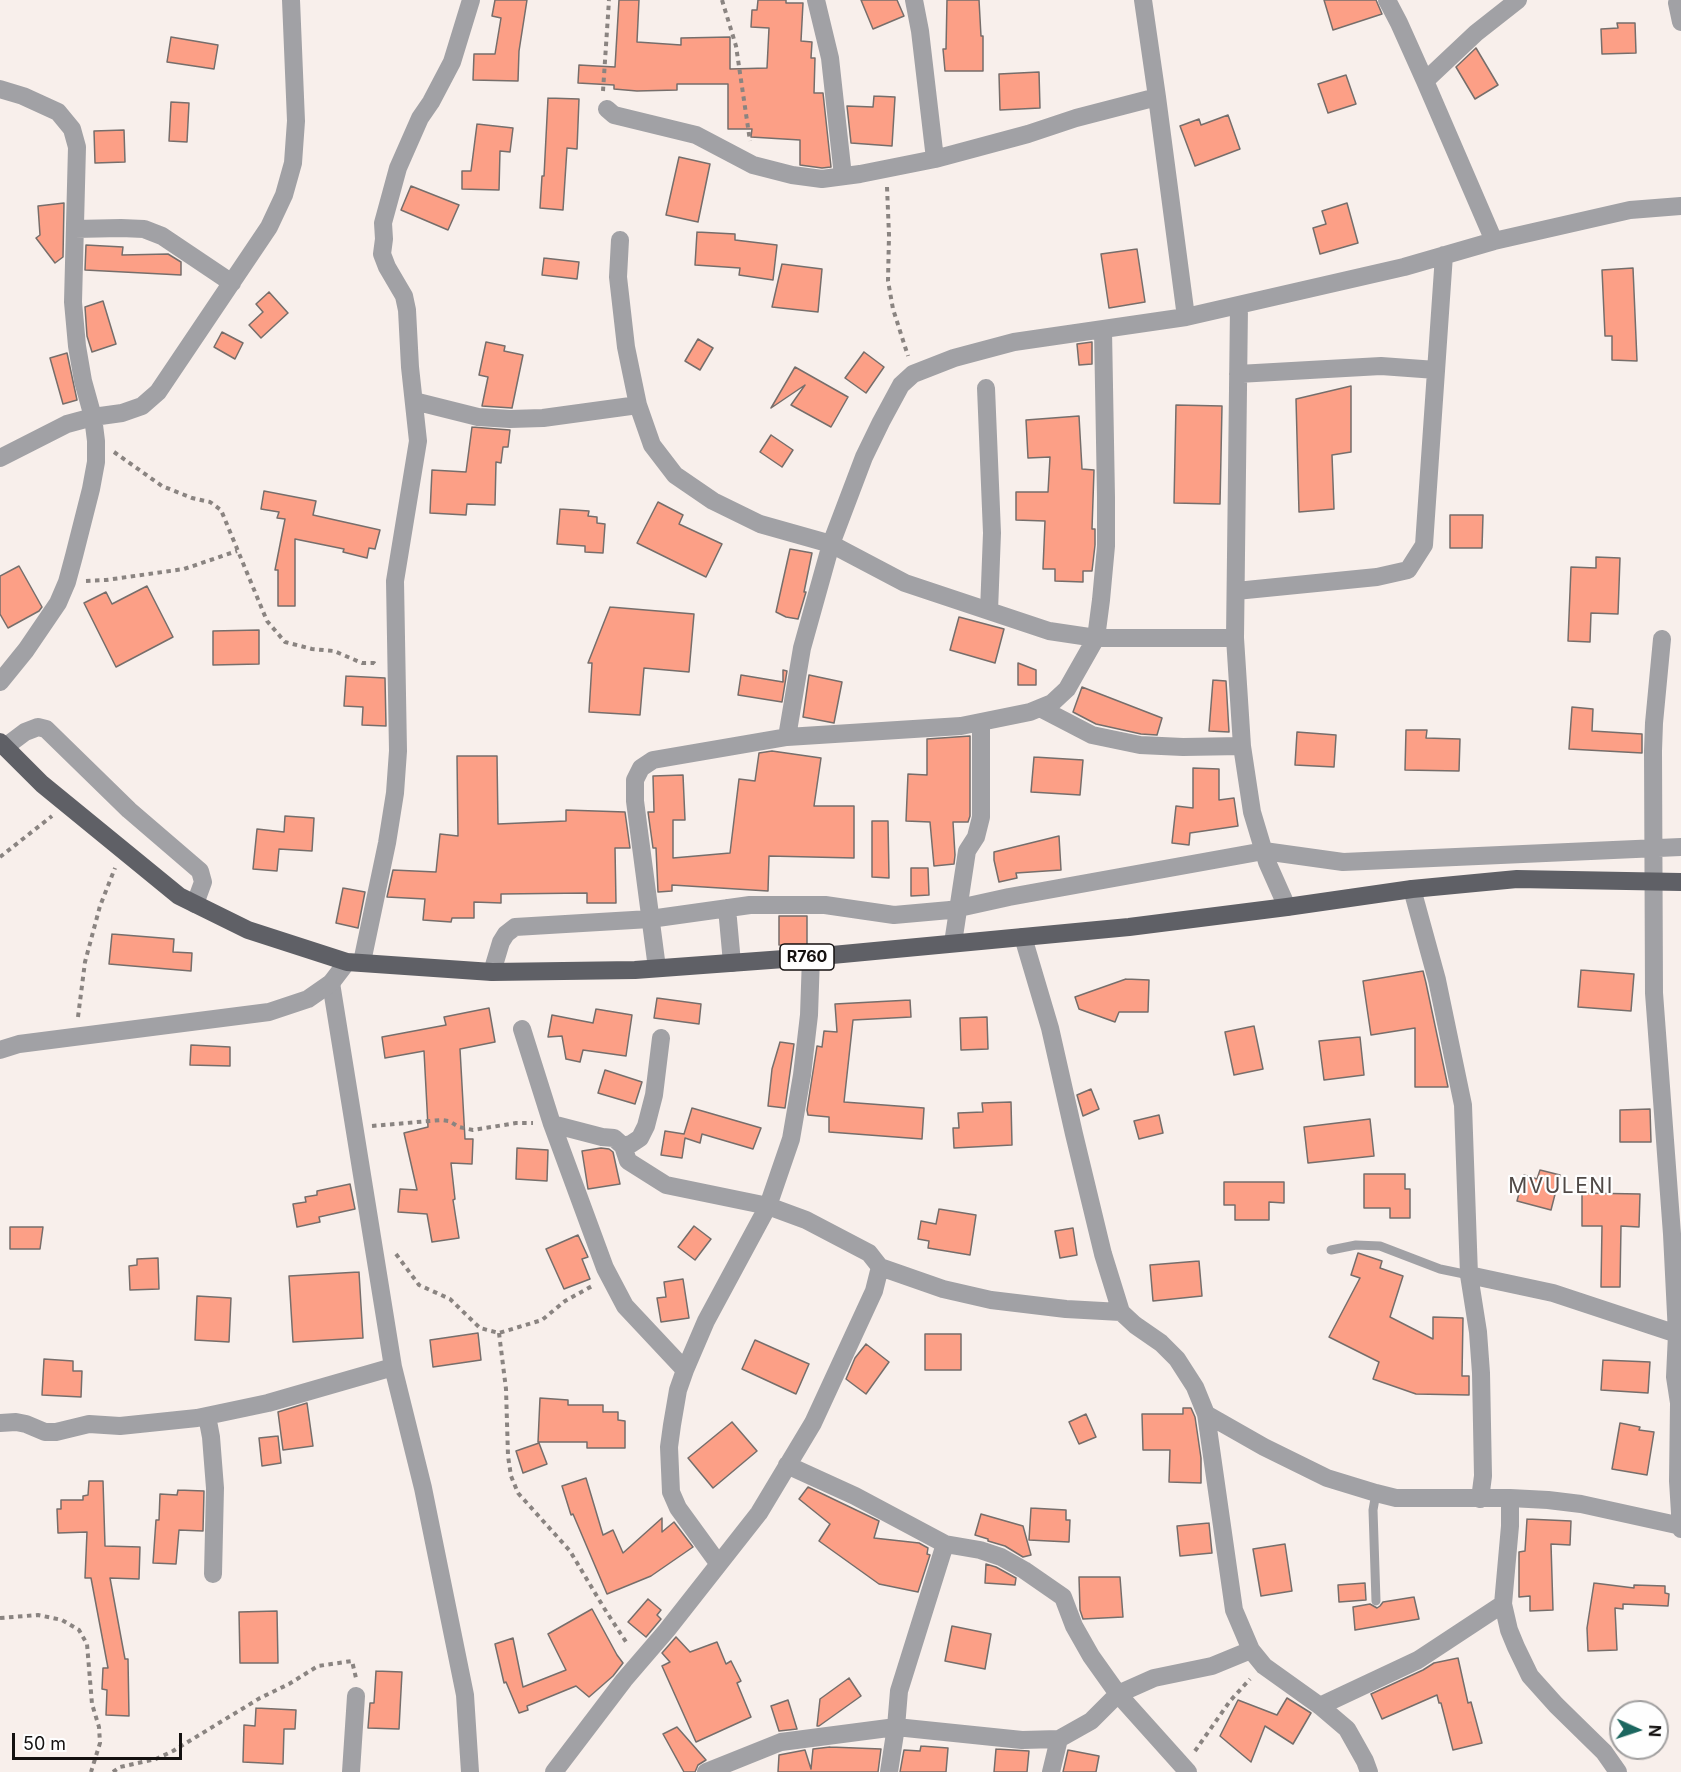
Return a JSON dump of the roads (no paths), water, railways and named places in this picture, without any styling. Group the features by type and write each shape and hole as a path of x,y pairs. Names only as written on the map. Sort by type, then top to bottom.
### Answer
{"main road":[{"name":"R760","path":"2,745 42,784 179,896 248,930 355,962 437,970 492,972 657,968 811,957 1129,927 1412,888 1524,879 1681,882"}],"street":[{"path":"0,458 67,424 132,410 158,392 269,227 284,195 293,163 296,121 291,0"},
{"path":"0,1050 19,1044 269,1012 308,999 355,962 387,843 395,793 398,751 398,680 395,581 418,441 410,368 407,310 404,296 382,254 383,223 398,168 420,118 452,62 471,0"},
{"path":"816,0 830,58 843,176"},
{"path":"914,0 920,31 935,159"},
{"path":"1143,0 1186,318"},
{"path":"1387,0 1425,81 1494,241"},
{"path":"1425,81 1476,33 1518,0"},
{"path":"1677,3 1681,22"},
{"path":"0,88 58,112 72,129 77,147 73,302 77,346 96,441 96,462 91,489 67,582 58,603 26,650 0,682"},
{"path":"607,109 614,115 696,135 753,165 792,175 822,179 886,170 935,159 1157,97"},
{"path":"786,737 802,648 831,544 872,439 901,385 913,374 954,358 1014,342 1186,318 1494,241 1630,210 1681,206"},
{"path":"75,229 144,229 162,236 232,283"},
{"path":"620,240 618,277 624,335 638,405 651,445 675,475 713,501 760,524 831,544 905,583 1049,631 1096,638 1236,638"},
{"path":"1236,591 1377,577 1408,570 1424,545 1444,255"},
{"path":"1239,306 1236,638 1242,746 1252,812 1267,862 1287,907"},
{"path":"657,968 635,801 635,780 641,768 653,760 786,737 961,726 1030,712 1052,703 1067,689 1096,638 1106,546 1103,330"},
{"path":"1238,374 1381,366 1436,370"},
{"path":"986,388 993,533 989,611"},
{"path":"414,401 477,417 510,419 543,418 638,405"},
{"path":"1206,1414 1264,1447 1327,1478 1396,1498 1548,1500 1581,1504 1681,1527 1678,1481 1678,1403 1675,1377 1677,1334 1668,1162 1654,993 1654,723 1662,639"},
{"path":"1040,708 1092,735 1140,745 1242,746"},
{"path":"953,944 967,851 976,837 981,817 981,722"},
{"path":"2,745 38,727 46,729 129,810 200,871 203,882 195,904"},
{"path":"492,972 501,942 506,933 514,927 650,919 750,905 825,905 894,915 958,908 1264,851 1342,862 1681,848"},
{"path":"1524,854 1524,879"},
{"path":"1412,888 1437,980 1462,1105 1469,1275 1478,1332 1481,1373 1483,1476 1480,1499"},
{"path":"727,908 732,963"},
{"path":"1023,937 1050,1028 1103,1254 1121,1312 1161,1343 1177,1359 1195,1387 1206,1414 1234,1610 1251,1650 1264,1666 1320,1706 1347,1729 1369,1772"},
{"path":"718,1563 678,1508 671,1492 669,1447 678,1390 685,1370 706,1321 768,1206 790,1139 802,1075 809,1015 811,957"},
{"path":"331,983 393,1366 423,1488 465,1695 470,1772"},
{"path":"522,1029 577,1196 605,1268 625,1306 685,1370"},
{"path":"623,1146 640,1138 646,1126 654,1095 661,1038"},
{"path":"552,1124 614,1138 623,1146 628,1161 666,1185 768,1206 806,1220 869,1253 880,1267 943,1289 991,1300 1066,1309 1121,1312"},
{"path":"560,1770 624,1680 667,1630 759,1513 813,1423 874,1291 880,1267"},
{"path":"1469,1275 1553,1293 1677,1334"},
{"path":"0,1423 26,1424 45,1432 56,1432 89,1424 120,1426 207,1416 301,1394 393,1366"},
{"path":"207,1416 215,1488 213,1574"},
{"path":"787,1466 855,1496 945,1544 980,1550 1001,1557 1024,1570 1063,1598 1074,1626 1091,1656 1118,1694 1186,1769"},
{"path":"1510,1498 1510,1526 1503,1604 1509,1630 1530,1676 1604,1752 1618,1772"},
{"path":"889,1772 899,1691 945,1544"},
{"path":"1320,1706 1418,1660 1503,1604"},
{"path":"706,1772 781,1742 896,1726 1022,1740 1059,1739 1091,1721 1118,1694 1154,1678 1212,1666 1251,1650"},
{"path":"351,1772 356,1696"},
{"path":"1051,1772 1059,1739"}],"lane":[{"path":"1331,1250 1356,1245 1380,1246 1440,1269 1469,1275"},
{"path":"1376,1493 1373,1510 1376,1601"}],"district":[{"name":"MVULENI","path":"1561,1187"}]}
